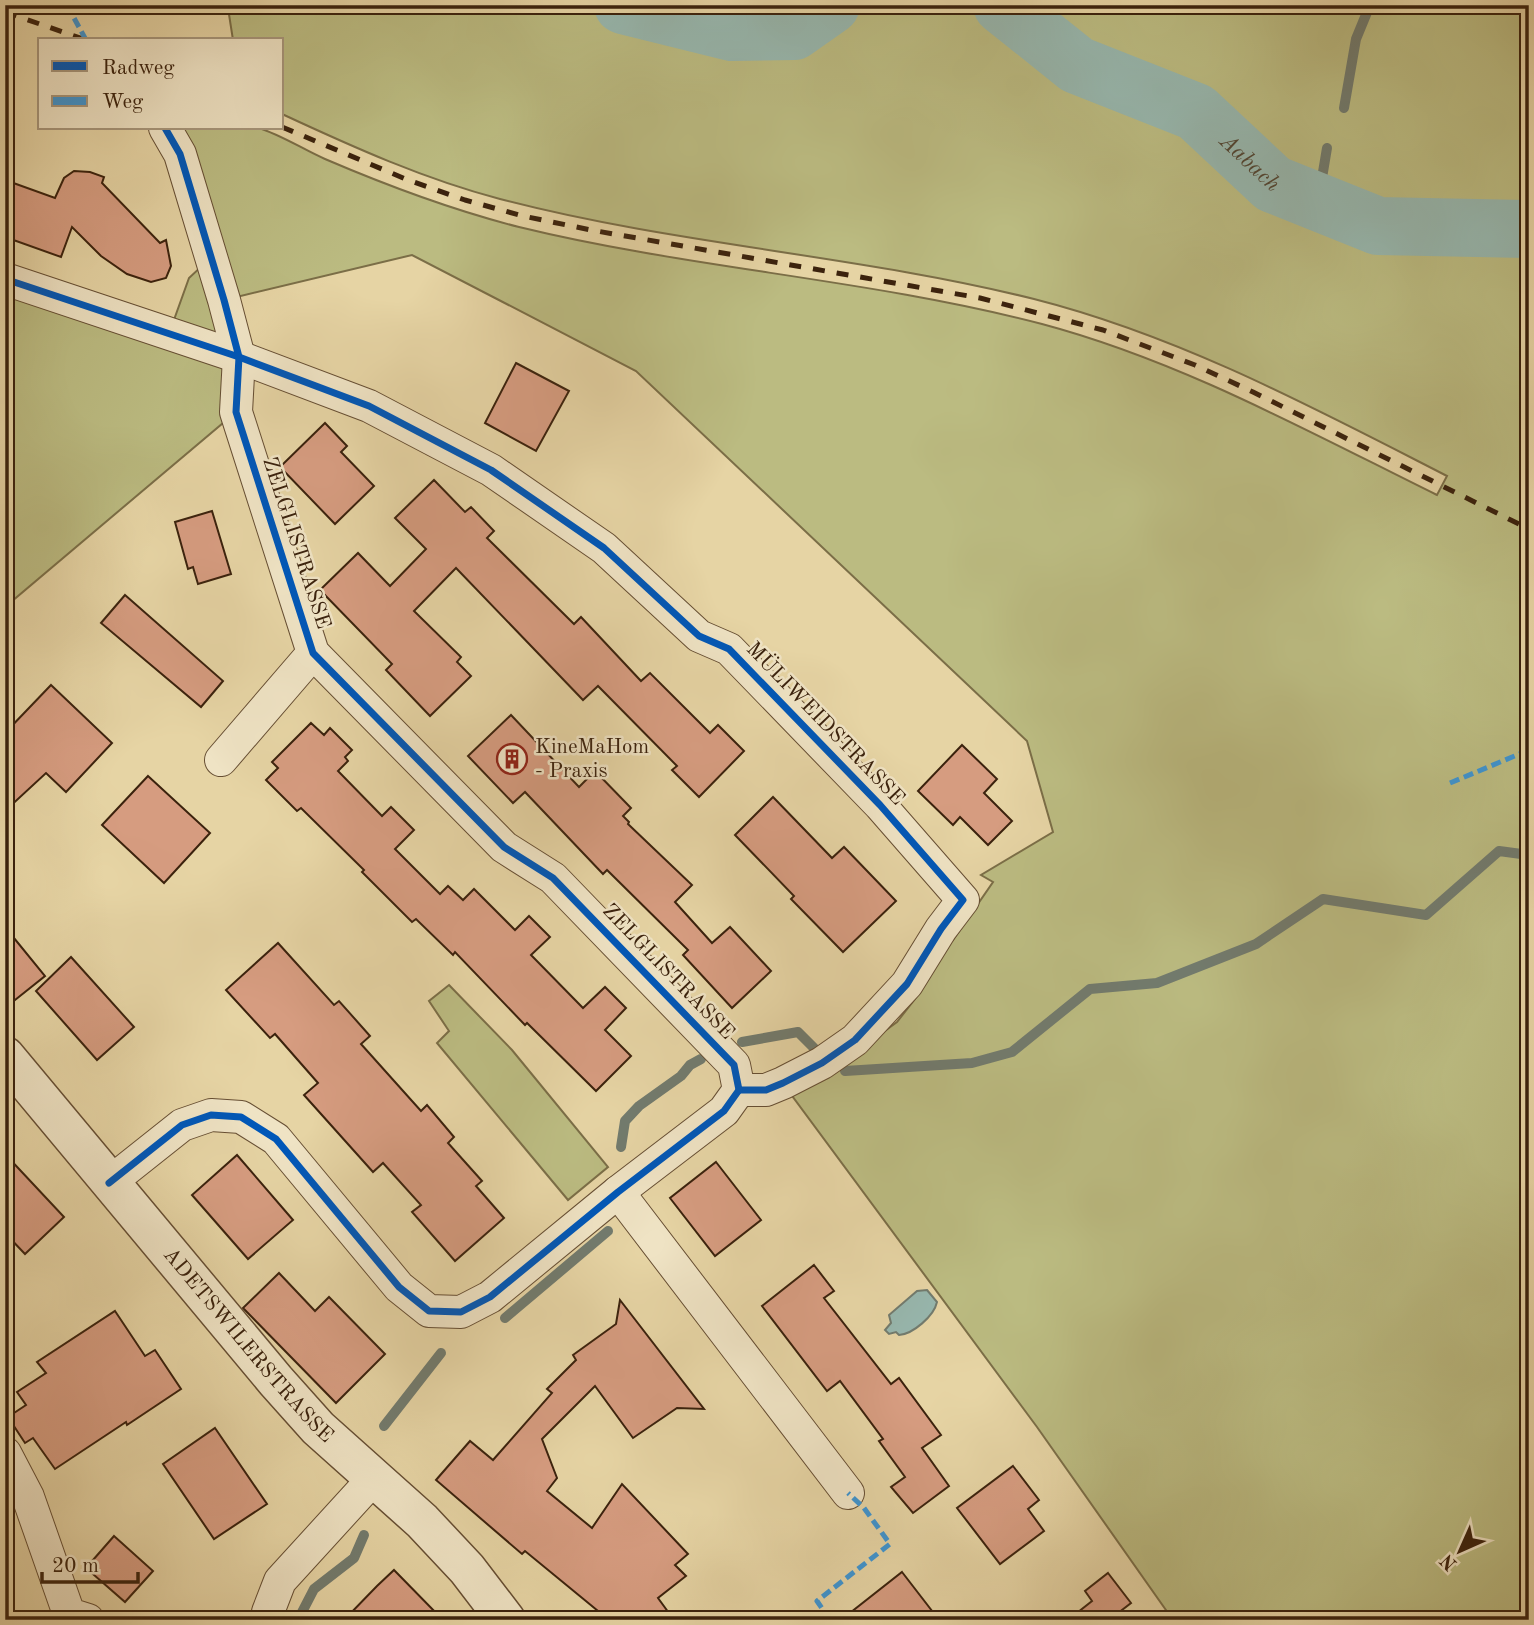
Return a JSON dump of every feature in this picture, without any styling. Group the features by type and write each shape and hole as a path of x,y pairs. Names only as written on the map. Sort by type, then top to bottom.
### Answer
{"street":[{"name":"ZELGLISTRASSE","path":"166,130 180,154 239,357 236,412 313,653 504,846 553,877 734,1065 739,1090"},
{"path":"5,279 239,357"},
{"name":"MÜLIWEIDSTRASSE","path":"239,357 369,406 491,470 604,548 699,636 729,649 880,805 963,900 941,929 907,984 855,1040 822,1063 783,1083 766,1090 739,1090"},
{"name":"ZELGLISTRASSE","path":"221,760 313,653"},
{"name":"ADETSWILERSTRASSE","path":"5,1056 284,1391 318,1428 422,1521 467,1569 506,1620"},
{"path":"109,1183 182,1125 211,1115 241,1117 276,1139 399,1287 429,1311 461,1312 490,1297 618,1192 724,1111 739,1090"},
{"path":"618,1192 848,1493"},
{"path":"5,1453 28,1497 69,1614 88,1620"},
{"path":"270,1620 268,1612 280,1581 374,1478"}],"green space":[{"path":"225,5 1529,5 1529,1620 1173,1620 1037,1427 790,1093 833,1069 897,1022 915,999 948,938 953,940 993,882 981,875 1053,832 1027,741 636,371 412,255 224,300 236,412 5,607 5,289 166,342 189,278 219,250 180,130 264,130 396,188 519,227 649,254 912,296 1042,324 1094,339 1144,357 1244,400 1437,495 1447,476 1245,376 1194,353 1088,314 1034,299 901,271 566,215 472,191 416,172 284,115 284,38 233,38 228,8"},
{"path":"449,985 512,1050 608,1167 568,1200 437,1043 449,1031 429,1001"}],"water":[{"path":"927,1290 937,1302 927,1318 905,1334 889,1334 885,1330 891,1323 889,1315 917,1291"}],"building":[{"path":"74,171 90,172 104,177 102,183 160,243 166,240 171,266 166,278 151,282 127,274 101,256 72,227 61,257 5,237 5,180 55,198 64,178"},
{"path":"516,363 569,391 536,451 485,423"},
{"path":"325,423 347,446 341,452 374,486 335,524 280,467"},
{"path":"434,480 465,512 471,507 494,531 487,538 574,624 581,617 641,681 650,673 710,733 718,725 744,751 699,797 672,770 677,766 598,686 583,700 456,568 414,611 461,657 457,662 471,676 430,716 386,670 392,664 320,590 358,553 390,586 426,549 395,518"},
{"path":"212,511 231,574 198,584 193,567 188,569 175,522"},
{"path":"125,595 223,681 201,707 101,623"},
{"path":"51,685 112,743 66,792 46,773 5,811 5,733"},
{"path":"511,715 579,787 595,771 631,808 623,816 628,824 692,885 675,902 712,943 730,927 771,971 732,1008 683,955 688,950 607,870 603,874 525,792 513,803 468,756"},
{"path":"311,723 324,735 330,728 352,750 345,757 348,761 338,771 382,816 391,807 414,830 395,849 440,894 448,886 463,900 474,889 515,930 529,916 550,937 531,955 583,1008 605,987 626,1008 605,1030 631,1056 596,1091 527,1023 525,1025 455,952 453,955 416,919 412,922 301,808 297,811 266,780 278,768 272,762"},
{"path":"962,745 997,779 984,793 1012,821 988,845 960,817 953,825 918,791"},
{"path":"148,776 210,833 164,883 102,825"},
{"path":"773,797 832,858 844,847 896,901 843,952 791,899 794,896 735,835"},
{"path":"5,927 45,976 5,1008"},
{"path":"278,943 334,1005 339,1001 370,1036 361,1044 421,1111 427,1105 454,1137 448,1143 482,1181 476,1186 504,1218 455,1261 412,1212 421,1205 383,1163 373,1172 304,1095 318,1083 275,1034 270,1038 226,990"},
{"path":"71,957 134,1027 97,1060 36,991"},
{"path":"5,1154 64,1217 25,1254 5,1233"},
{"path":"237,1155 293,1220 248,1259 192,1195"},
{"path":"716,1162 761,1220 715,1256 670,1198"},
{"path":"814,1265 834,1291 824,1298 891,1384 899,1378 941,1435 922,1448 949,1486 913,1513 891,1487 905,1477 879,1441 883,1439 840,1381 827,1391 762,1306"},
{"path":"279,1273 315,1311 329,1297 385,1354 336,1403 243,1308"},
{"path":"620,1300 704,1409 677,1408 633,1438 595,1386 542,1439 557,1478 547,1491 592,1528 622,1484 688,1554 675,1565 686,1576 658,1598 674,1620 609,1620 525,1551 522,1554 436,1480 470,1441 493,1460 552,1393 547,1389 576,1360 573,1355 616,1324"},
{"path":"115,1311 145,1356 155,1350 181,1389 55,1469 33,1438 25,1443 8,1417 26,1405 17,1392 46,1373 37,1362"},
{"path":"215,1428 267,1504 214,1539 163,1464"},
{"path":"1013,1466 1039,1500 1028,1509 1044,1531 1000,1564 957,1508"},
{"path":"114,1536 153,1571 125,1602 86,1568"},
{"path":"394,1570 443,1620 344,1620 377,1586"},
{"path":"902,1572 939,1620 841,1620"},
{"path":"1108,1573 1131,1603 1109,1620 1068,1620 1092,1601 1085,1591"}],"waterway":[{"name":"Aabach","path":"623,5 732,32 794,31 831,5"},
{"name":"Aabach","path":"1002,5 1077,65 1196,112 1273,184 1378,226 1529,229"},
{"path":"1344,108 1356,39 1370,5"},
{"path":"1318,202 1327,148"},
{"path":"845,1071 972,1063 1012,1052 1090,989 1157,983 1256,944 1323,899 1426,915 1499,851 1529,855"},
{"path":"742,1042 798,1032 814,1048"},
{"path":"621,1147 625,1121 639,1106 701,1059"},
{"path":"505,1318 608,1231"},
{"path":"384,1426 441,1353"},
{"path":"300,1616 314,1589 354,1558 364,1535"}],"railway":[{"path":"5,12 80,38"},
{"path":"284,128 408,180 523,216 980,298 1103,330 1195,365 1253,392 1529,529"}],"marked path":[{"path":"67,5 85,38"},
{"path":"1450,783 1529,750"},
{"path":"830,1620 817,1601 890,1544 864,1508 848,1493"}],"cycle path":[{"path":"109,1183 182,1125 211,1115 241,1117 276,1139 399,1287 429,1311 461,1312 490,1297 618,1192 724,1111 739,1090 734,1065 553,878 504,847 313,653 236,412 239,357 224,300 180,154 166,130"},
{"path":"5,279 239,357 369,406 491,470 604,548 699,636 729,649 880,805 963,900 941,929 907,984 855,1040 822,1063 783,1083 766,1090 739,1090"}],"place":[{"name":"KineMaHom - Praxis","path":"512,759"}]}
